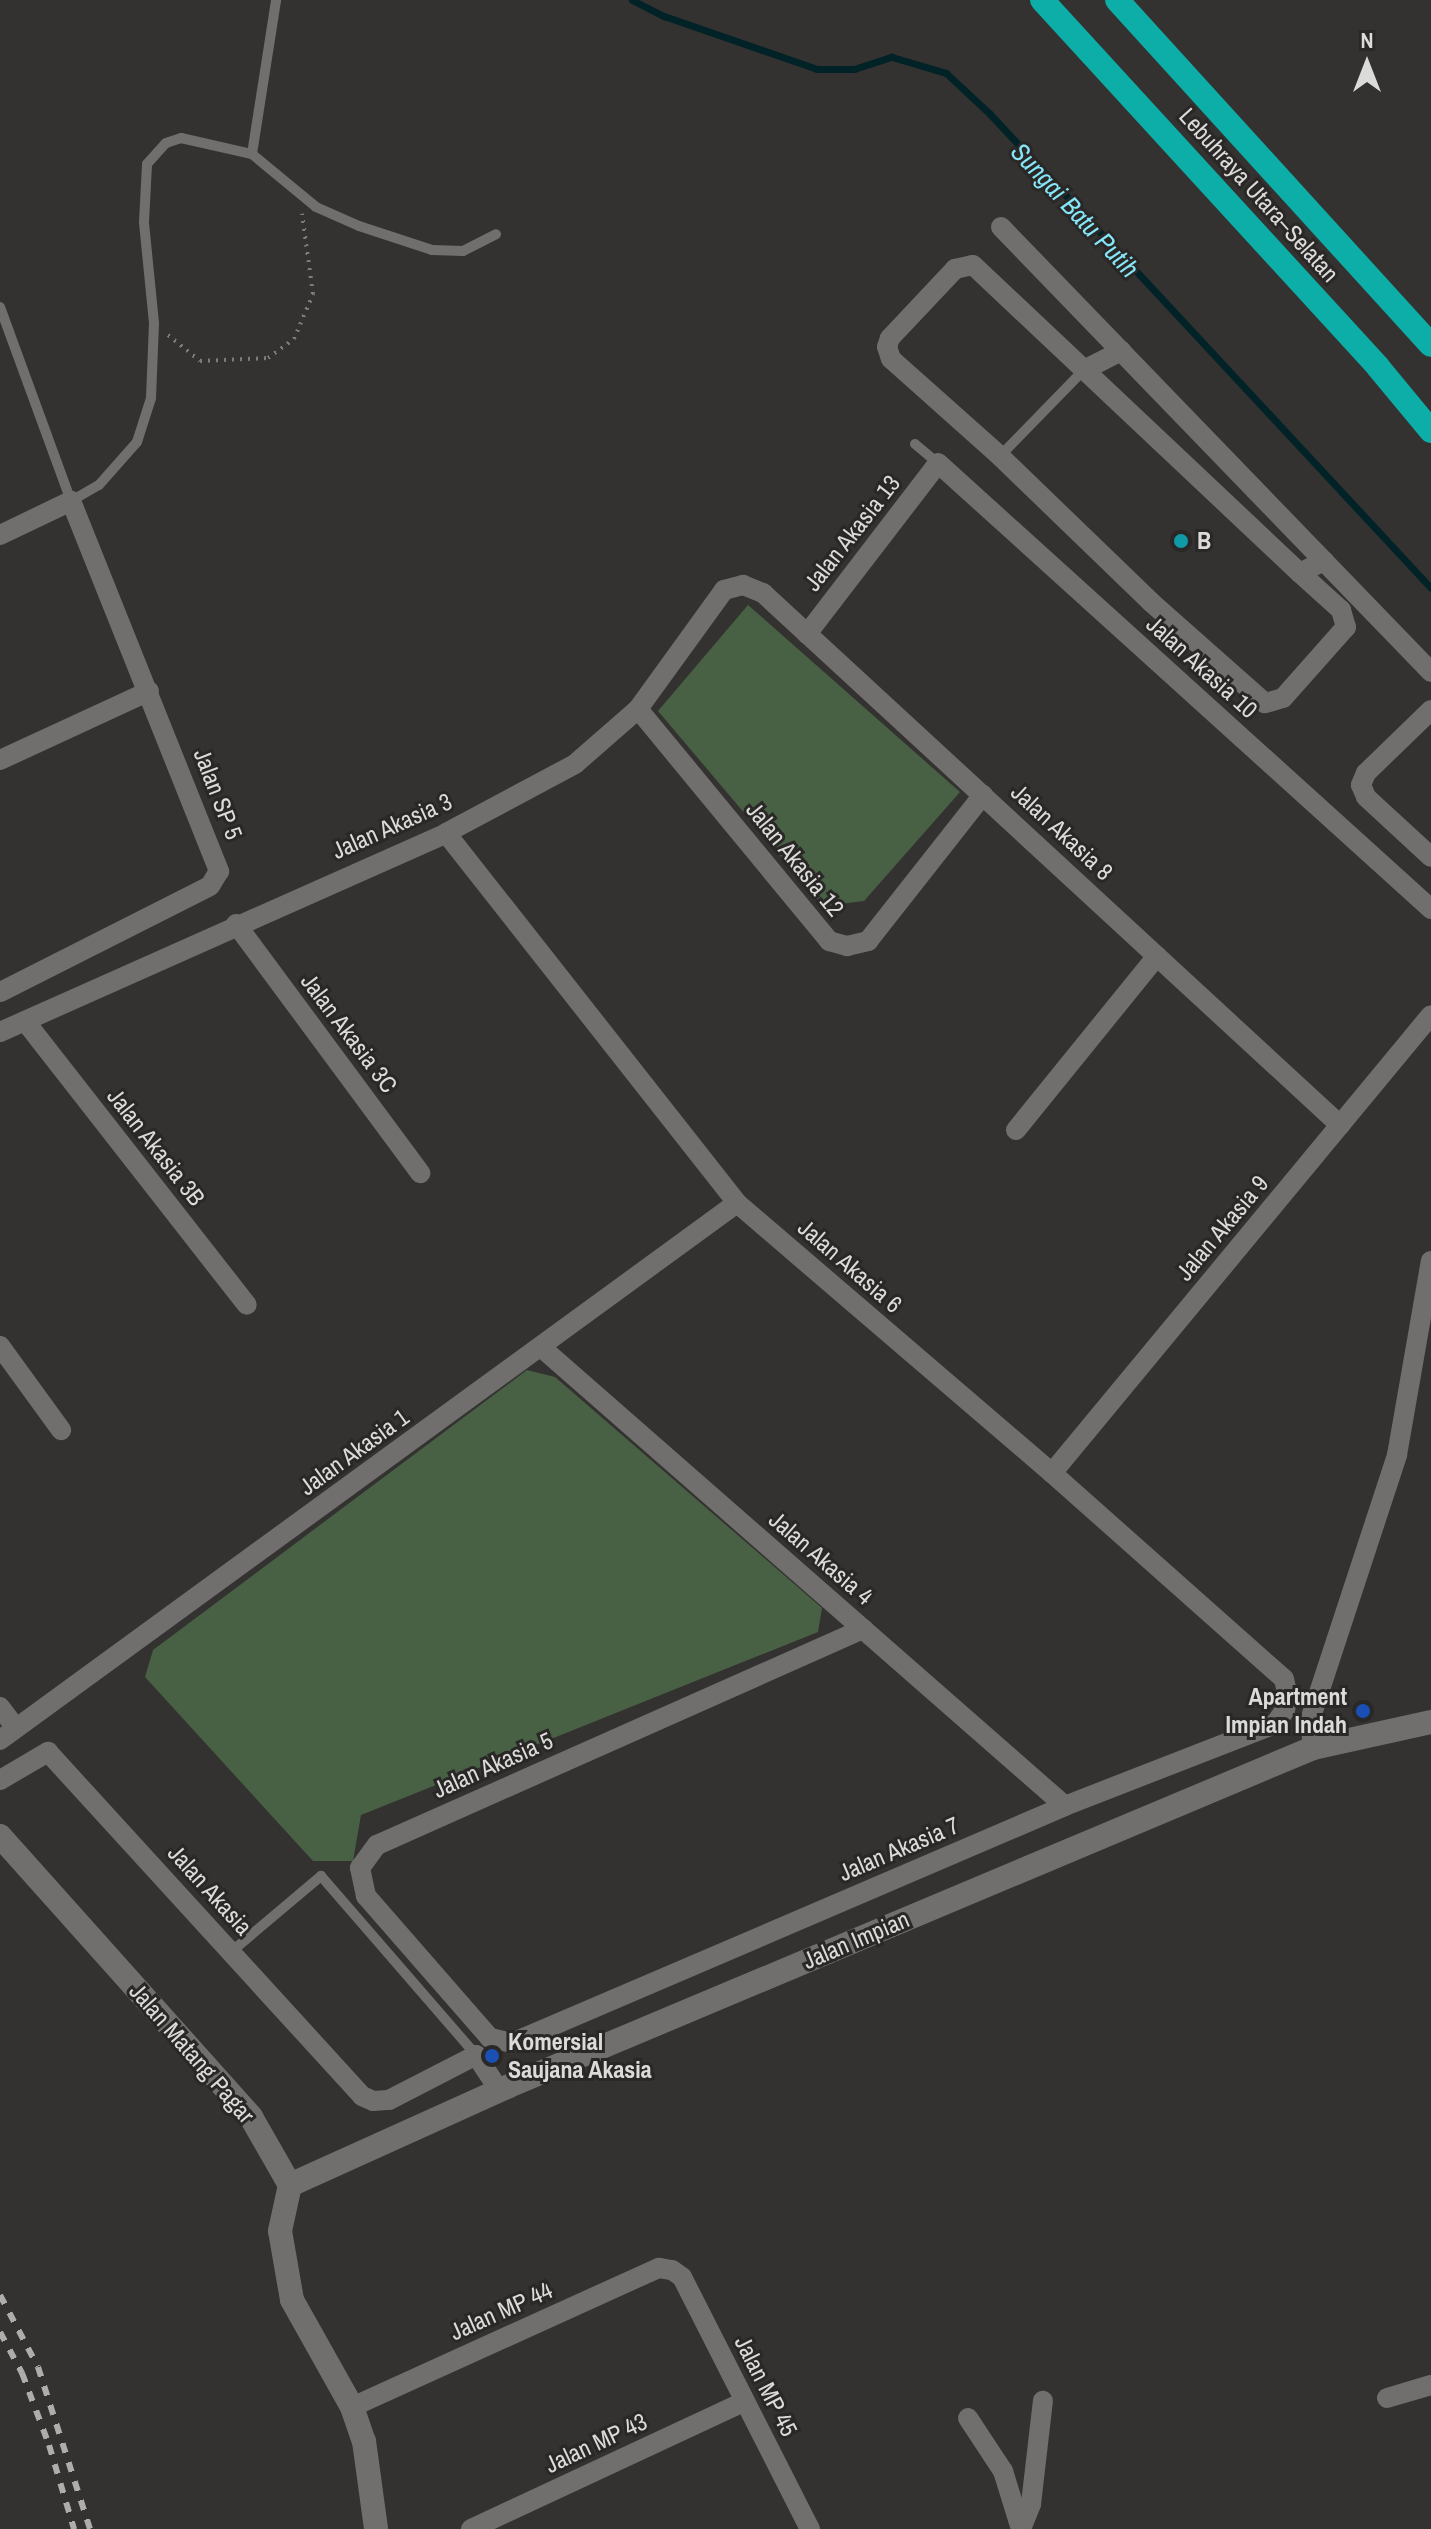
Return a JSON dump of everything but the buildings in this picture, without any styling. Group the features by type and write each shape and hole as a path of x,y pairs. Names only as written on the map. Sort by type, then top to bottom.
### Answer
{"highway":[{"name":"Lebuhraya Utara–Selatan","path":"1042,0 1378,367 1431,431"},
{"name":"Lebuhraya Utara–Selatan","path":"1117,0 1431,345"}],"street":[{"path":"1001,227 1431,672"},
{"path":"966,264 978,269 1084,370 1341,610 1346,627 1283,698 1265,703 1151,602 1000,456 891,359 887,347 890,338 955,269 966,264"},
{"path":"1084,370 1121,351"},
{"name":"Jalan Akasia 13","path":"807,634 938,463"},
{"name":"Jalan Akasia 10","path":"938,463 1431,909"},
{"path":"0,535 71,501"},
{"name":"Jalan SP 5","path":"0,992 210,886 218,877 218,865 71,501"},
{"path":"1300,573 1324,561"},
{"name":"Jalan Akasia 8","path":"743,585 763,593 1340,1125"},
{"name":"Jalan Akasia 3","path":"0,1032 236,924 446,833 575,764 638,709 724,590 743,585"},
{"path":"0,760 149,691"},
{"name":"Jalan Akasia 12","path":"638,709 829,941 847,946 868,941 983,795"},
{"path":"1428,719 1366,773 1361,785 1366,797 1431,857"},
{"name":"Jalan Akasia 6","path":"446,833 737,1203 1052,1473 1284,1679"},
{"name":"Jalan Akasia 3C","path":"236,924 420,1173"},
{"path":"1016,1130 1157,956"},
{"name":"Jalan Akasia 9","path":"1052,1473 1431,1015"},
{"name":"Jalan Akasia 3B","path":"25,1021 247,1305"},
{"name":"Jalan Akasia 1","path":"8,1734 737,1203"},
{"path":"1313,1748 1310,1720 1397,1455 1431,1261"},
{"path":"0,1346 61,1430"},
{"name":"Jalan Akasia 4","path":"542,1348 1065,1806"},
{"name":"Jalan Akasia 5","path":"500,2042 490,2038 366,1896 360,1868 377,1845 863,1629"},
{"name":"Jalan Akasia 7","path":"500,2042 512,2043 1065,1806 1275,1724 1285,1710 1288,1696 1284,1679"},
{"path":"0,1707 8,1734"},
{"name":"Jalan Impian","path":"290,2185 499,2090 1313,1748 1431,1722"},
{"name":"Jalan Akasia","path":"0,1780 48,1752 362,2096 373,2101 389,2100 476,2055"},
{"name":"Jalan Matang Pagar","path":"0,1836 251,2117 290,2185"},
{"path":"476,2055 499,2090"},
{"path":"290,2185 280,2231 292,2300 352,2407 364,2441 376,2529"},
{"name":"Jalan MP 44","path":"352,2407 659,2268 672,2270"},
{"name":"Jalan MP 45","path":"672,2270 682,2277 810,2529"},
{"path":"1387,2398 1431,2385"},
{"path":"1021,2529 1031,2504 1043,2401"},
{"name":"Jalan MP 43","path":"471,2529 743,2402"},
{"path":"968,2418 1003,2471 1021,2529"}],"lane":[{"path":"252,154 276,0"},
{"path":"0,307 71,501 99,485 137,442 151,398 154,323 144,222 147,164 166,143 181,138 252,154 316,207 359,226 432,250 463,251 496,234"},
{"path":"1000,456 1084,370"},
{"path":"915,444 938,463"},
{"path":"231,1952 321,1876 476,2055"}],"path":[{"path":"154,323 200,361 268,358 294,339 313,294 301,223 305,197"}],"green space":[{"path":"748,605 960,792 864,901 823,906 658,711"},
{"path":"527,1370 555,1377 822,1608 818,1632 361,1815 353,1861 313,1861 145,1677 153,1650"}],"waterway":[{"name":"Sungai Batu Putih","path":"632,0 664,16 817,69 854,69 892,57 946,73 990,114 1431,588"}],"railway":[{"path":"0,2295 38,2367 90,2529"},
{"path":"0,2332 22,2373 49,2445 74,2529"}],"place":[{"name":"B","path":"1181,541"},
{"name":"Apartment Impian Indah","path":"1363,1711"},
{"name":"Komersial Saujana Akasia","path":"492,2056"}]}
